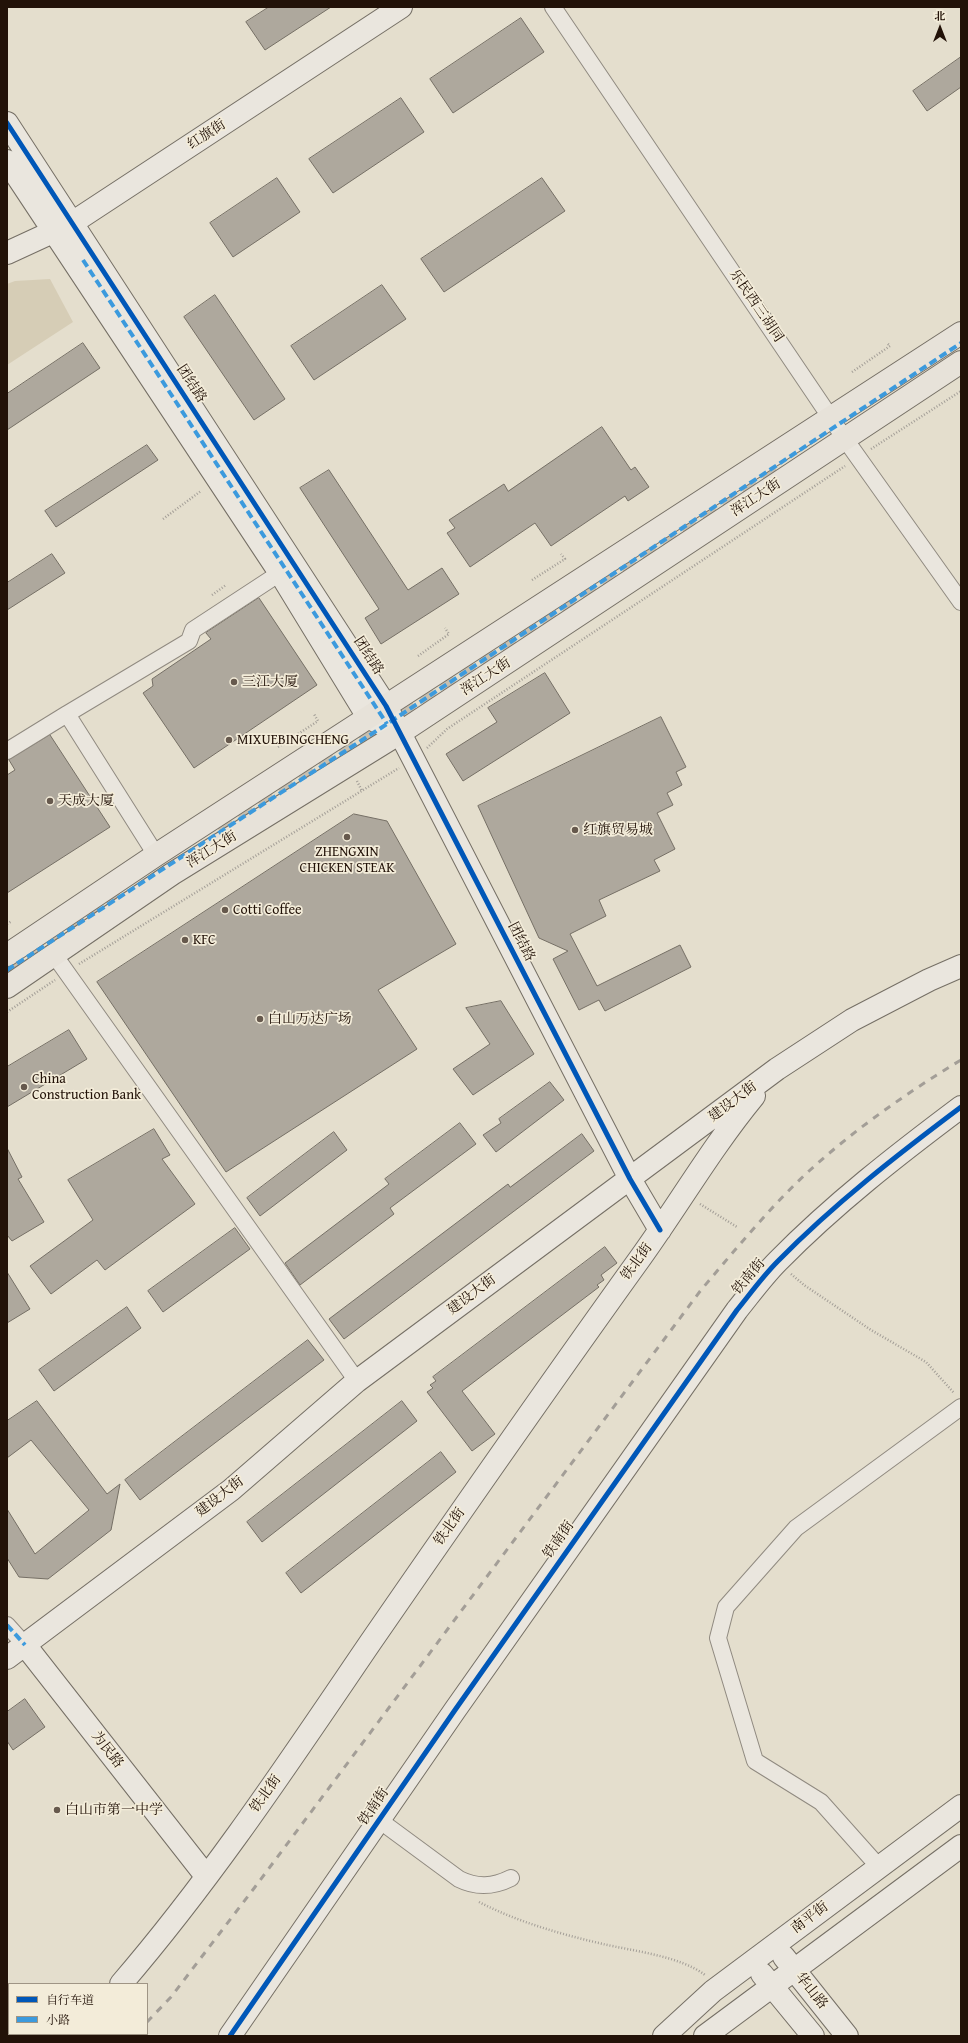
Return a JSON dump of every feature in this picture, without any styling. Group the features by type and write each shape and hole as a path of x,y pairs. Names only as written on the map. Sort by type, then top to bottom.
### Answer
{"main road":[{"name":"浑江大街","path":"7,955 156,855 961,333"},
{"name":"浑江大街","path":"7,986 60,964 172,874 400,733 961,362"}],"street":[{"name":"红旗街","path":"7,253 63,228 401,7"},
{"name":"乐民西三胡同","path":"553,7 832,417 858,458 961,602"},
{"name":"团结路","path":"7,123 63,228 280,573 368,717"},
{"name":"团结路","path":"7,160 63,228 386,706 630,1179 660,1230"},
{"path":"7,751 66,714 189,642 193,630 280,573"},
{"path":"66,714 156,855"},
{"path":"368,717 400,733"},
{"path":"60,964 357,1381"},
{"name":"建设大街","path":"7,1658 230,1490 357,1381 777,1069 852,1020 930,980 961,966"},
{"name":"铁北街","path":"122,1983 206,1876 260,1803 450,1526 660,1230 727,1129 777,1069"},
{"name":"铁南街","path":"230,2036 379,1820 736,1310 777,1262 887,1163 961,1107"},
{"path":"879,1867 821,1802 755,1761 718,1638 726,1607 796,1528 959,1402"},
{"name":"为民路","path":"7,1625 25,1645 206,1876"},
{"name":"南平街","path":"664,2036 720,1986 961,1806"},
{"path":"379,1820 459,1879 471,1885 499,1884 511,1878"},
{"path":"705,2036 771,1985 961,1846"},
{"name":"华山路","path":"775,1945 848,2036"},
{"name":"华山路","path":"752,1962 813,2036"}],"path":[{"path":"852,372 890,346 887,343"},
{"path":"7,1012 60,964 414,759 447,729 961,391"},
{"path":"163,520 201,491"},
{"path":"532,580 564,559 561,554"},
{"path":"212,595 226,586"},
{"path":"418,656 449,634 445,628"},
{"path":"278,747 318,721 314,714"},
{"path":"7,924 12,921"},
{"path":"684,1194 737,1226"},
{"path":"777,1262 804,1285 871,1330 926,1362 959,1402"},
{"path":"472,1898 502,1913 534,1925 604,1944 644,1952 676,1962 700,1971 720,1986"}],"shaded area":[{"path":"50,279 73,322 7,365 7,284 15,281"}],"building":[{"path":"269,7 331,7 265,50 246,22"},
{"path":"521,18 544,52 453,113 430,79"},
{"path":"961,57 961,87 927,111 913,91"},
{"path":"401,98 424,132 333,193 309,159"},
{"path":"277,178 300,212 233,257 210,223"},
{"path":"542,178 565,211 444,292 421,259"},
{"path":"382,285 406,319 314,380 291,346"},
{"path":"215,295 285,399 254,420 184,317"},
{"path":"83,343 100,368 7,430 7,394"},
{"path":"602,427 631,470 635,467 649,487 628,501 625,496 551,546 535,523 470,567 447,533 455,528 449,520 504,484 508,491"},
{"path":"147,445 158,460 56,527 45,511"},
{"path":"329,470 408,590 442,568 459,594 381,644 365,618 379,609 300,488"},
{"path":"52,554 65,573 7,610 7,583"},
{"name":"三江大厦","path":"259,598 317,685 194,768 143,693 153,686 152,679 211,639 206,633"},
{"path":"545,673 570,713 463,781 446,754 497,722 488,708"},
{"name":"红旗贸易城","path":"661,717 686,767 676,772 682,785 667,793 673,805 657,813 675,849 654,860 660,871 599,900 606,916 570,934 597,986 680,945 691,967 605,1011 599,1000 579,1010 553,959 568,951 539,938 478,806"},
{"name":"天成大厦","path":"50,735 110,827 7,893 7,775 15,770 9,760"},
{"name":"白山万达广场","path":"354,814 387,821 456,944 378,990 417,1049 226,1172 97,982"},
{"path":"501,1001 534,1054 473,1095 453,1069 490,1044 466,1008"},
{"name":"China Construction Bank","path":"69,1030 87,1059 7,1107 7,1067"},
{"path":"550,1082 564,1100 496,1152 483,1135 501,1123 499,1119"},
{"path":"460,1123 476,1144 390,1208 394,1214 300,1285 285,1263 389,1184 385,1179"},
{"path":"154,1129 170,1155 162,1159 195,1204 105,1270 97,1260 51,1294 30,1266 93,1220 68,1180"},
{"path":"334,1132 347,1150 260,1216 247,1198"},
{"path":"582,1134 594,1151 344,1339 329,1319 508,1184 510,1187"},
{"path":"7,1148 22,1177 18,1179 44,1222 12,1241 7,1235"},
{"path":"235,1228 250,1249 163,1312 148,1291"},
{"path":"605,1247 617,1263 601,1275 604,1280 597,1285 599,1287 462,1391 495,1434 472,1451 427,1392 433,1388 430,1385 436,1381 433,1377"},
{"path":"7,1272 30,1309 7,1323"},
{"path":"127,1307 141,1328 54,1391 39,1370"},
{"path":"308,1340 324,1360 140,1500 125,1480"},
{"path":"37,1401 107,1494 120,1484 111,1530 48,1579 19,1577 7,1558 7,1509 35,1554 89,1510 31,1440 7,1458 7,1421"},
{"path":"402,1401 417,1421 262,1542 247,1522"},
{"path":"441,1452 456,1472 301,1593 286,1573"},
{"path":"25,1699 45,1727 13,1750 7,1741 7,1712"}],"tunnel":[{"path":"220,832 777,465"},
{"path":"7,970 126,892"}],"railway":[{"path":"148,2021 171,1997 255,1887 701,1290 767,1214 809,1171 827,1155 882,1112 961,1060"}],"marked path":[{"path":"83,260 387,724"},
{"path":"7,970 387,724 961,343"},
{"path":"7,1625 25,1645"}],"cycle path":[{"path":"7,123 386,706 630,1179 660,1230"},
{"path":"230,2036 455,1710 737,1310 772,1267 821,1220 913,1143 961,1107"}],"place":[{"name":"三江大厦","path":"234,682"},
{"name":"MIXUEBINGCHENG","path":"229,740"},
{"name":"天成大厦","path":"50,801"},
{"name":"红旗贸易城","path":"575,830"},
{"name":"ZHENGXIN CHICKEN STEAK","path":"347,837"},
{"name":"Cotti Coffee","path":"225,910"},
{"name":"KFC","path":"185,940"},
{"name":"白山万达广场","path":"260,1019"},
{"name":"China Construction Bank","path":"24,1087"},
{"name":"白山市第一中学","path":"57,1810"}]}
